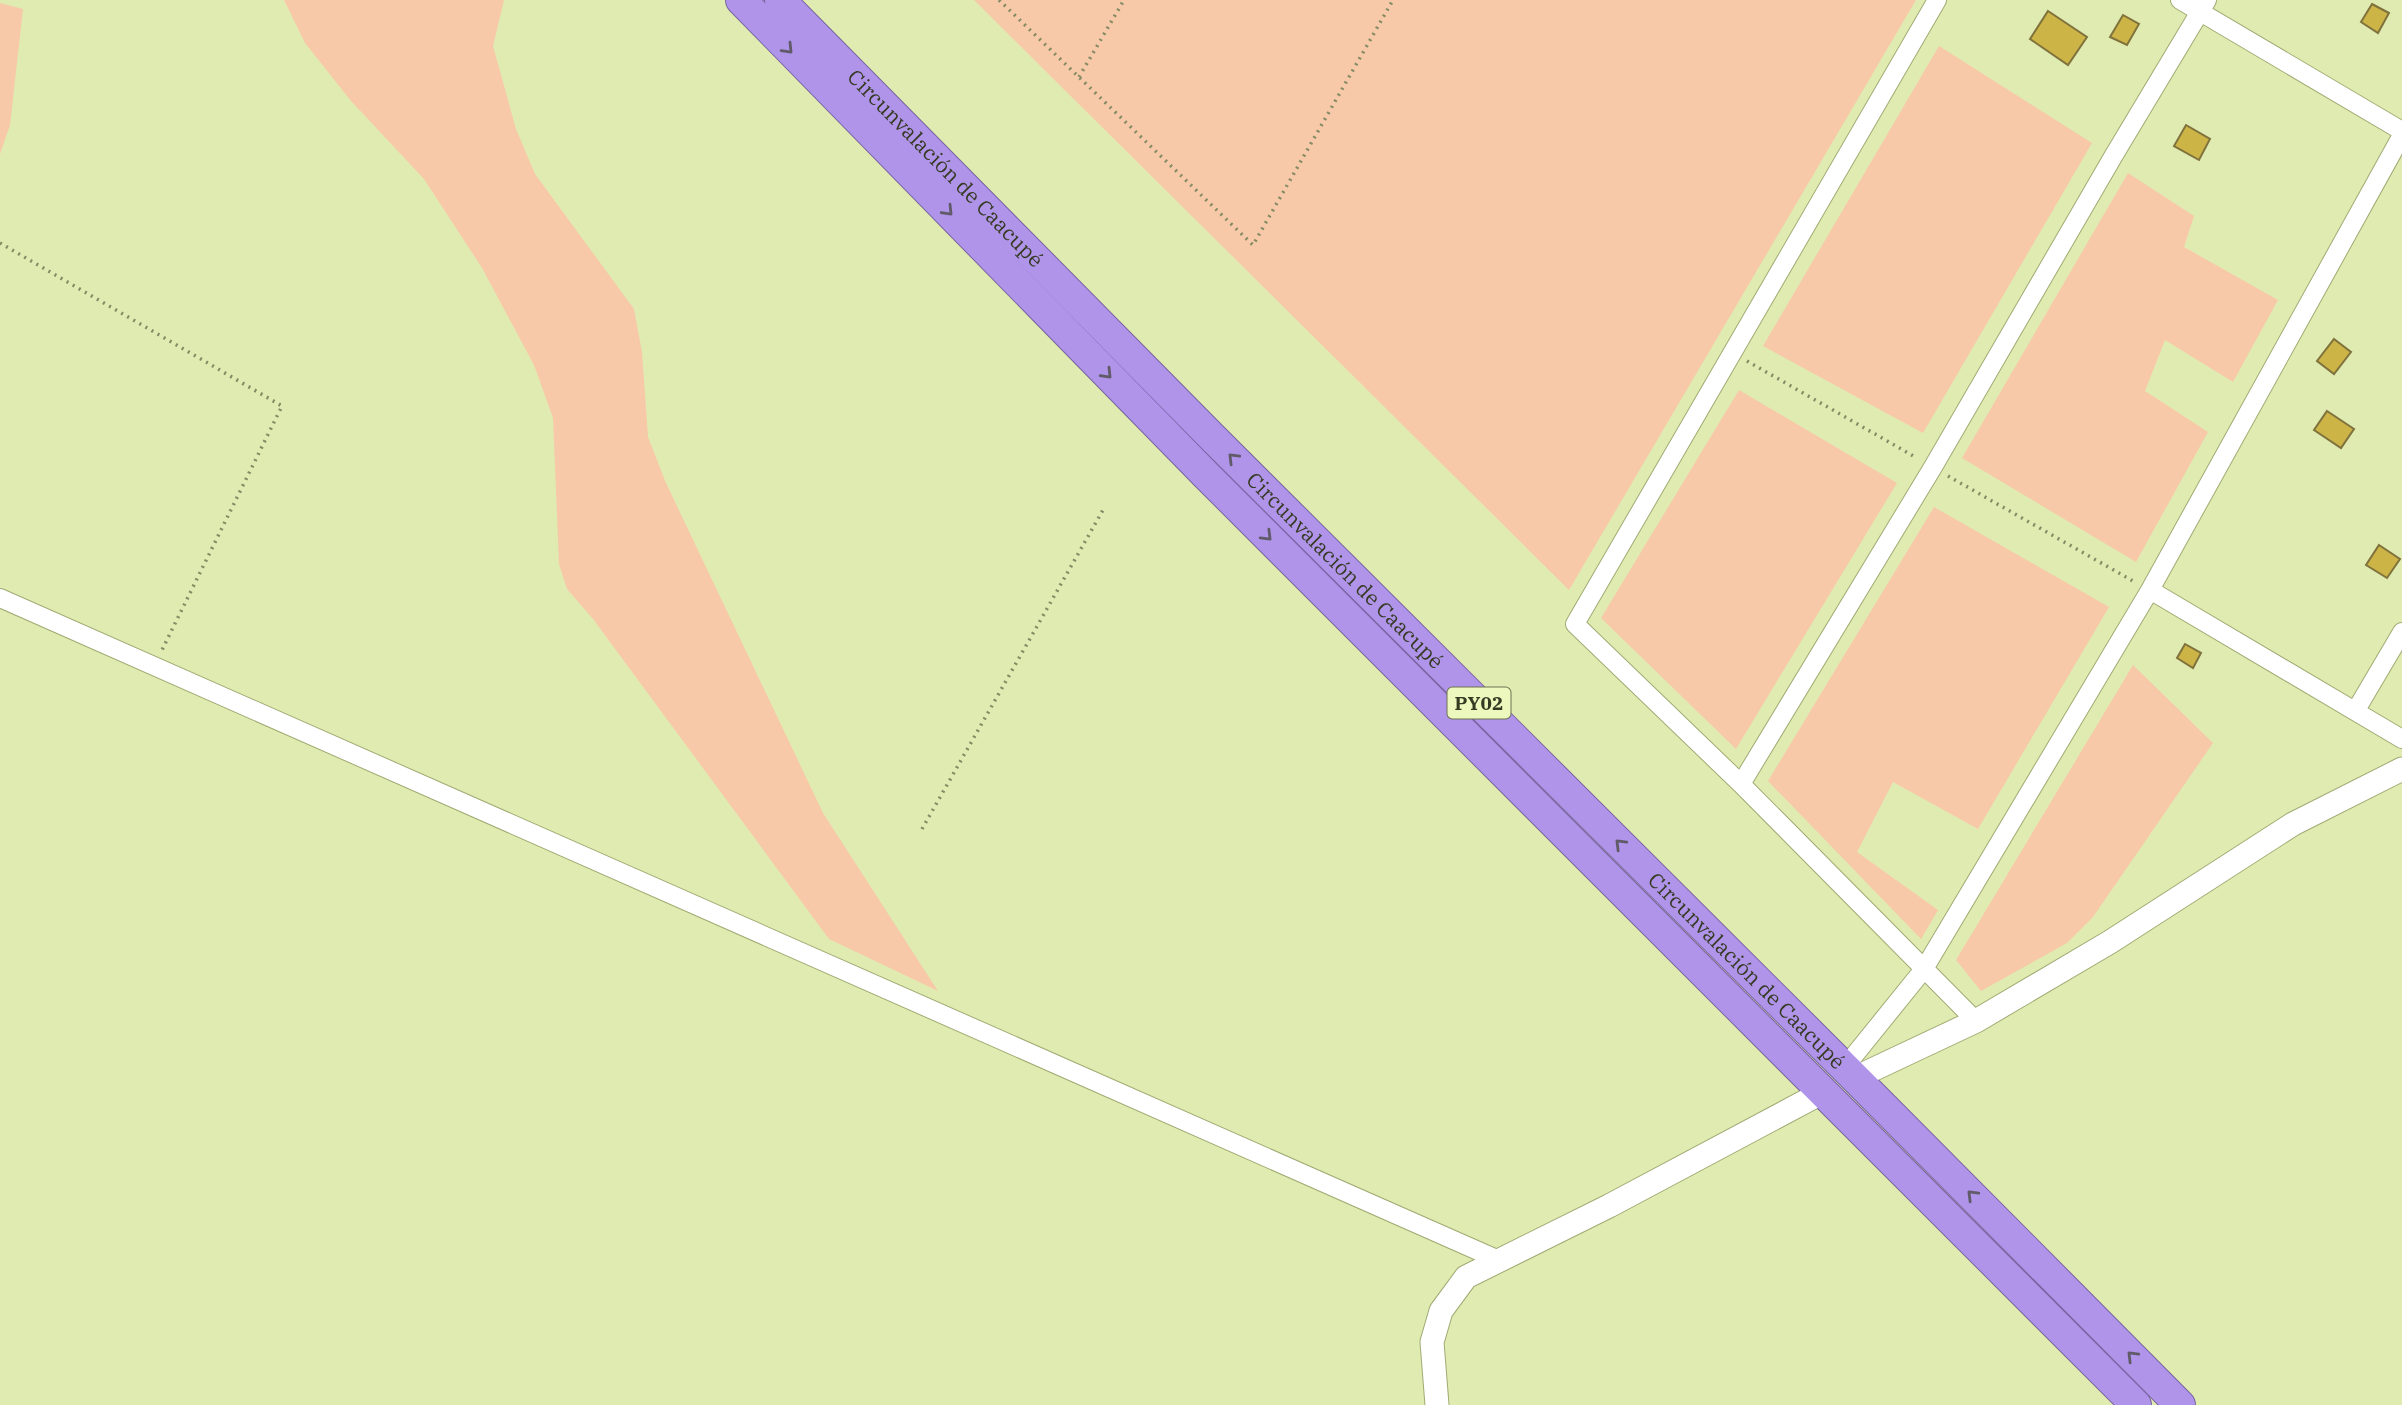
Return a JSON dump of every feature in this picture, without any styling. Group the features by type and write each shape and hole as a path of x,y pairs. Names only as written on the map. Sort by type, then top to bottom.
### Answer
{"highway":[{"name":"Circunvalación de Caacupé","path":"741,0 1205,474 2136,1405"},
{"name":"Circunvalación de Caacupé","path":"780,0 1202,428 2180,1405"}],"street":[{"path":"1937,0 1575,624 1741,784 1976,1021"},
{"path":"1850,1073 1924,969 2150,590 2402,133 2204,6 2180,0"},
{"path":"1741,784 1933,467 2113,155 2204,6"},
{"path":"2150,590 2402,739"},
{"path":"0,598 1501,1261"},
{"path":"2356,710 2402,632"},
{"path":"1850,1073 1976,1021 2110,942 2293,824 2402,769"},
{"path":"1437,1405 1432,1342 1441,1311 1466,1277 1609,1206 1823,1092"}],"path":[{"path":"999,0 1253,245 1393,0"},
{"path":"1079,78 1124,0"},
{"path":"0,243 282,406 155,665"},
{"path":"922,829 1103,510"}],"shaded area":[{"path":"284,0 504,0 493,46 516,129 535,174 634,309 642,352 648,437 666,483 823,813 938,991 829,939 593,619 567,589 559,564 553,418 534,365 482,268 424,179 351,101 305,43"},
{"path":"974,0 1916,0 1569,590"},
{"path":"0,3 23,9 10,125 0,154"},
{"path":"1939,46 2092,143 1923,433 1763,346"},
{"path":"2128,173 2194,216 2184,247 2278,300 2233,382 2165,340 2145,391 2208,432 2136,562 1962,458"},
{"path":"1739,390 1897,483 1736,749 1601,618"},
{"path":"1934,507 2109,607 1978,829 1893,782 1857,852 1938,910 1921,939 1768,781"},
{"path":"2133,665 2213,743 2093,917 2067,943 1981,991 1956,960"}],"building":[{"path":"2372,4 2389,13 2378,33 2361,22"},
{"path":"2048,11 2087,37 2068,65 2030,39"},
{"path":"2123,15 2139,24 2127,45 2110,37"},
{"path":"2186,125 2210,139 2199,160 2174,146"},
{"path":"2334,339 2351,352 2334,374 2317,361"},
{"path":"2327,411 2354,429 2341,448 2314,430"},
{"path":"2379,545 2400,559 2387,578 2366,565"},
{"path":"2185,644 2201,653 2193,668 2177,658"}]}
